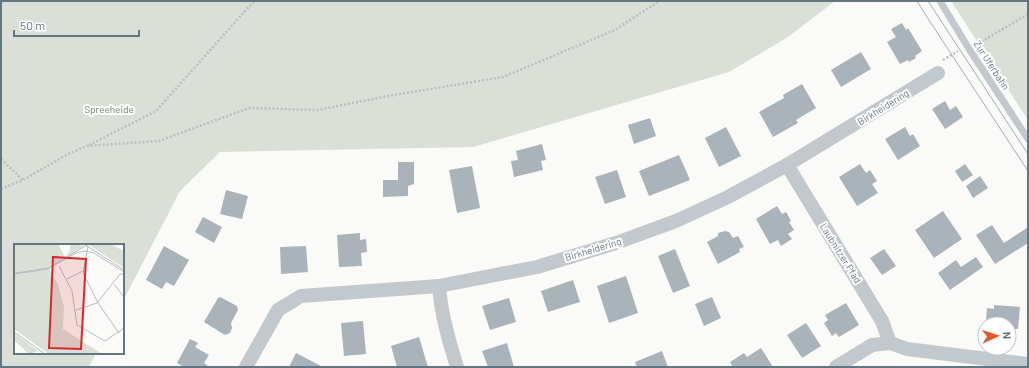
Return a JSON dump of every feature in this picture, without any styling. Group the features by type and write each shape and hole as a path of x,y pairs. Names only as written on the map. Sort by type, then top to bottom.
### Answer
{"street":[{"name":"Birkheidering","path":"246,367 278,310 301,296 439,286 537,267 616,243 676,221 728,197 786,165 938,73"},
{"name":"Laubnitzer Pfad","path":"786,165 882,321 890,343"},
{"path":"439,286 440,300 457,367"},
{"path":"836,367 872,345 890,343 907,349 1028,364"}],"lane":[{"name":"Zur Uferbahn","path":"940,1 1028,139"}],"path":[{"path":"1,189 23,180 68,154 156,111 254,1"},
{"path":"87,146 159,141 249,108 318,110 388,96 503,77 615,30 659,1"},
{"path":"938,73 934,66 1028,14"},
{"path":"1,159 23,180"}],"green space":[{"name":"Spreeheide","path":"1,1 835,1 788,37 729,72 473,147 220,152 180,191 124,299 124,244 14,244 14,354 96,354 89,367 1,367"},
{"path":"951,1 1028,1 1028,120"}],"building":[{"path":"902,23 906,30 908,28 922,51 915,56 916,58 909,62 908,60 900,64 887,42 896,37 891,29"},
{"path":"861,52 871,69 841,87 831,70"},
{"path":"802,84 816,108 796,120 798,123 773,137 759,112 784,98 783,95"},
{"path":"945,101 950,110 956,106 963,117 945,129 932,109"},
{"path":"650,118 656,136 634,144 628,125"},
{"path":"726,127 741,156 719,167 705,138"},
{"path":"905,127 910,136 913,134 920,146 898,160 885,139"},
{"path":"542,144 546,160 541,161 543,170 514,177 511,161 518,160 516,151"},
{"path":"679,155 690,180 649,196 639,171"},
{"path":"398,162 414,162 414,184 408,186 408,196 383,197 383,180 398,180"},
{"path":"860,164 866,173 870,170 877,181 872,184 878,193 857,206 839,177"},
{"path":"965,164 973,175 962,182 955,171"},
{"path":"472,166 480,208 457,213 449,170"},
{"path":"617,170 626,197 605,204 595,177"},
{"path":"980,176 988,188 973,198 966,186"},
{"path":"226,190 248,196 242,219 220,214"},
{"path":"777,206 782,214 786,212 791,221 789,222 794,230 788,234 792,239 781,246 778,240 770,244 756,219"},
{"path":"943,211 962,239 934,258 915,230"},
{"path":"203,217 222,227 214,243 195,232"},
{"path":"992,225 1004,243 1028,227 1028,243 995,264 976,235"},
{"path":"725,231 729,232 733,238 738,236 744,247 739,249 740,252 718,264 707,242 718,236 718,233"},
{"path":"360,233 360,240 366,239 367,252 361,253 362,266 339,267 337,235"},
{"path":"164,246 189,260 174,286 166,282 162,289 146,280"},
{"path":"306,246 308,272 281,274 280,247"},
{"path":"675,249 690,286 673,293 658,256"},
{"path":"884,249 896,266 882,275 870,258"},
{"path":"976,257 983,267 950,290 938,273 956,260 961,267"},
{"path":"626,276 638,313 609,323 597,286"},
{"path":"573,280 580,302 548,312 541,291"},
{"path":"220,297 237,306 238,310 231,323 232,328 230,333 225,335 204,322"},
{"path":"712,297 721,318 704,326 695,304"},
{"path":"509,298 516,322 490,330 482,306"},
{"path":"846,303 859,325 839,337 836,333 832,336 824,323 828,320 825,315"},
{"path":"994,305 1020,307 1018,329 1017,316 986,316 987,308 994,309"},
{"path":"363,321 366,354 344,356 341,323"},
{"path":"806,323 821,346 802,358 787,335"},
{"path":"419,337 428,367 397,367 391,346"},
{"path":"190,339 198,343 195,347 209,355 204,363 208,366 207,367 184,367 177,363"},
{"path":"507,343 514,367 488,367 482,351"},
{"path":"761,348 773,367 733,367 730,362 744,353 747,357"},
{"path":"662,351 668,367 637,367 635,362"},
{"path":"296,353 323,367 289,367"}],"tram line":[{"path":"917,1 1028,171"},
{"path":"928,1 1028,154"}]}
